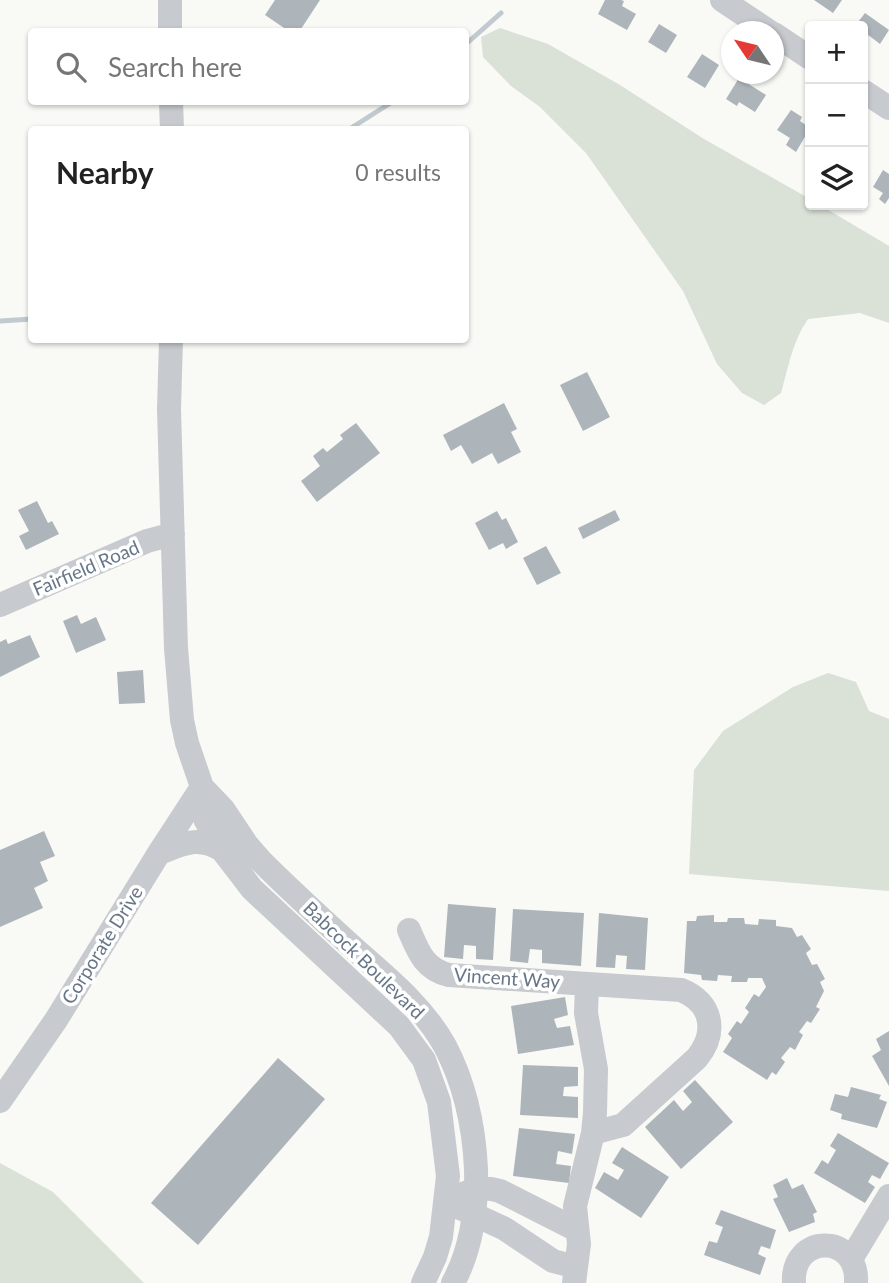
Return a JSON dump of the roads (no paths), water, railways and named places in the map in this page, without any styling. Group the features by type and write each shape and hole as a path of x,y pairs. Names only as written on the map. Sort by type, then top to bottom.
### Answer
{"street":[{"path":"170,0 170,28"},
{"path":"722,0 754,21"},
{"path":"784,41 805,55"},
{"path":"868,94 889,108"},
{"path":"171,105 172,126"},
{"name":"Babcock Boulevard","path":"171,343 169,409 180,694 187,743 202,787 205,819 209,831 252,888 386,1013 414,1045 432,1081 443,1123 448,1176 447,1201 435,1257 423,1283"},
{"name":"Fairfield Road","path":"0,605 148,541 173,534"},
{"name":"Babcock Boulevard","path":"202,787 223,809 261,861 402,990 444,1045 465,1095 475,1149 474,1216 466,1253 453,1283"},
{"name":"Corporate Drive","path":"0,1101 56,1020 202,787"},
{"path":"159,853 201,841 222,850"},
{"name":"Vincent Way","path":"409,930 425,963 436,972 681,990 703,1004 710,1026 705,1049 630,1120 613,1130 593,1133"},
{"name":"Vincent Way","path":"447,1201 505,1229 575,1275 579,1244 575,1206 593,1133 596,1069 586,1013 587,984"},
{"path":"447,1201 476,1188 488,1188 500,1191 577,1230"},
{"path":"850,1259 889,1196"},
{"path":"794,1283 796,1264 809,1249 829,1245 839,1248 850,1259 856,1274 856,1283"}],"waterway":[{"path":"469,41 501,13"},
{"path":"354,126 387,105"},
{"path":"0,321 28,319"}]}
